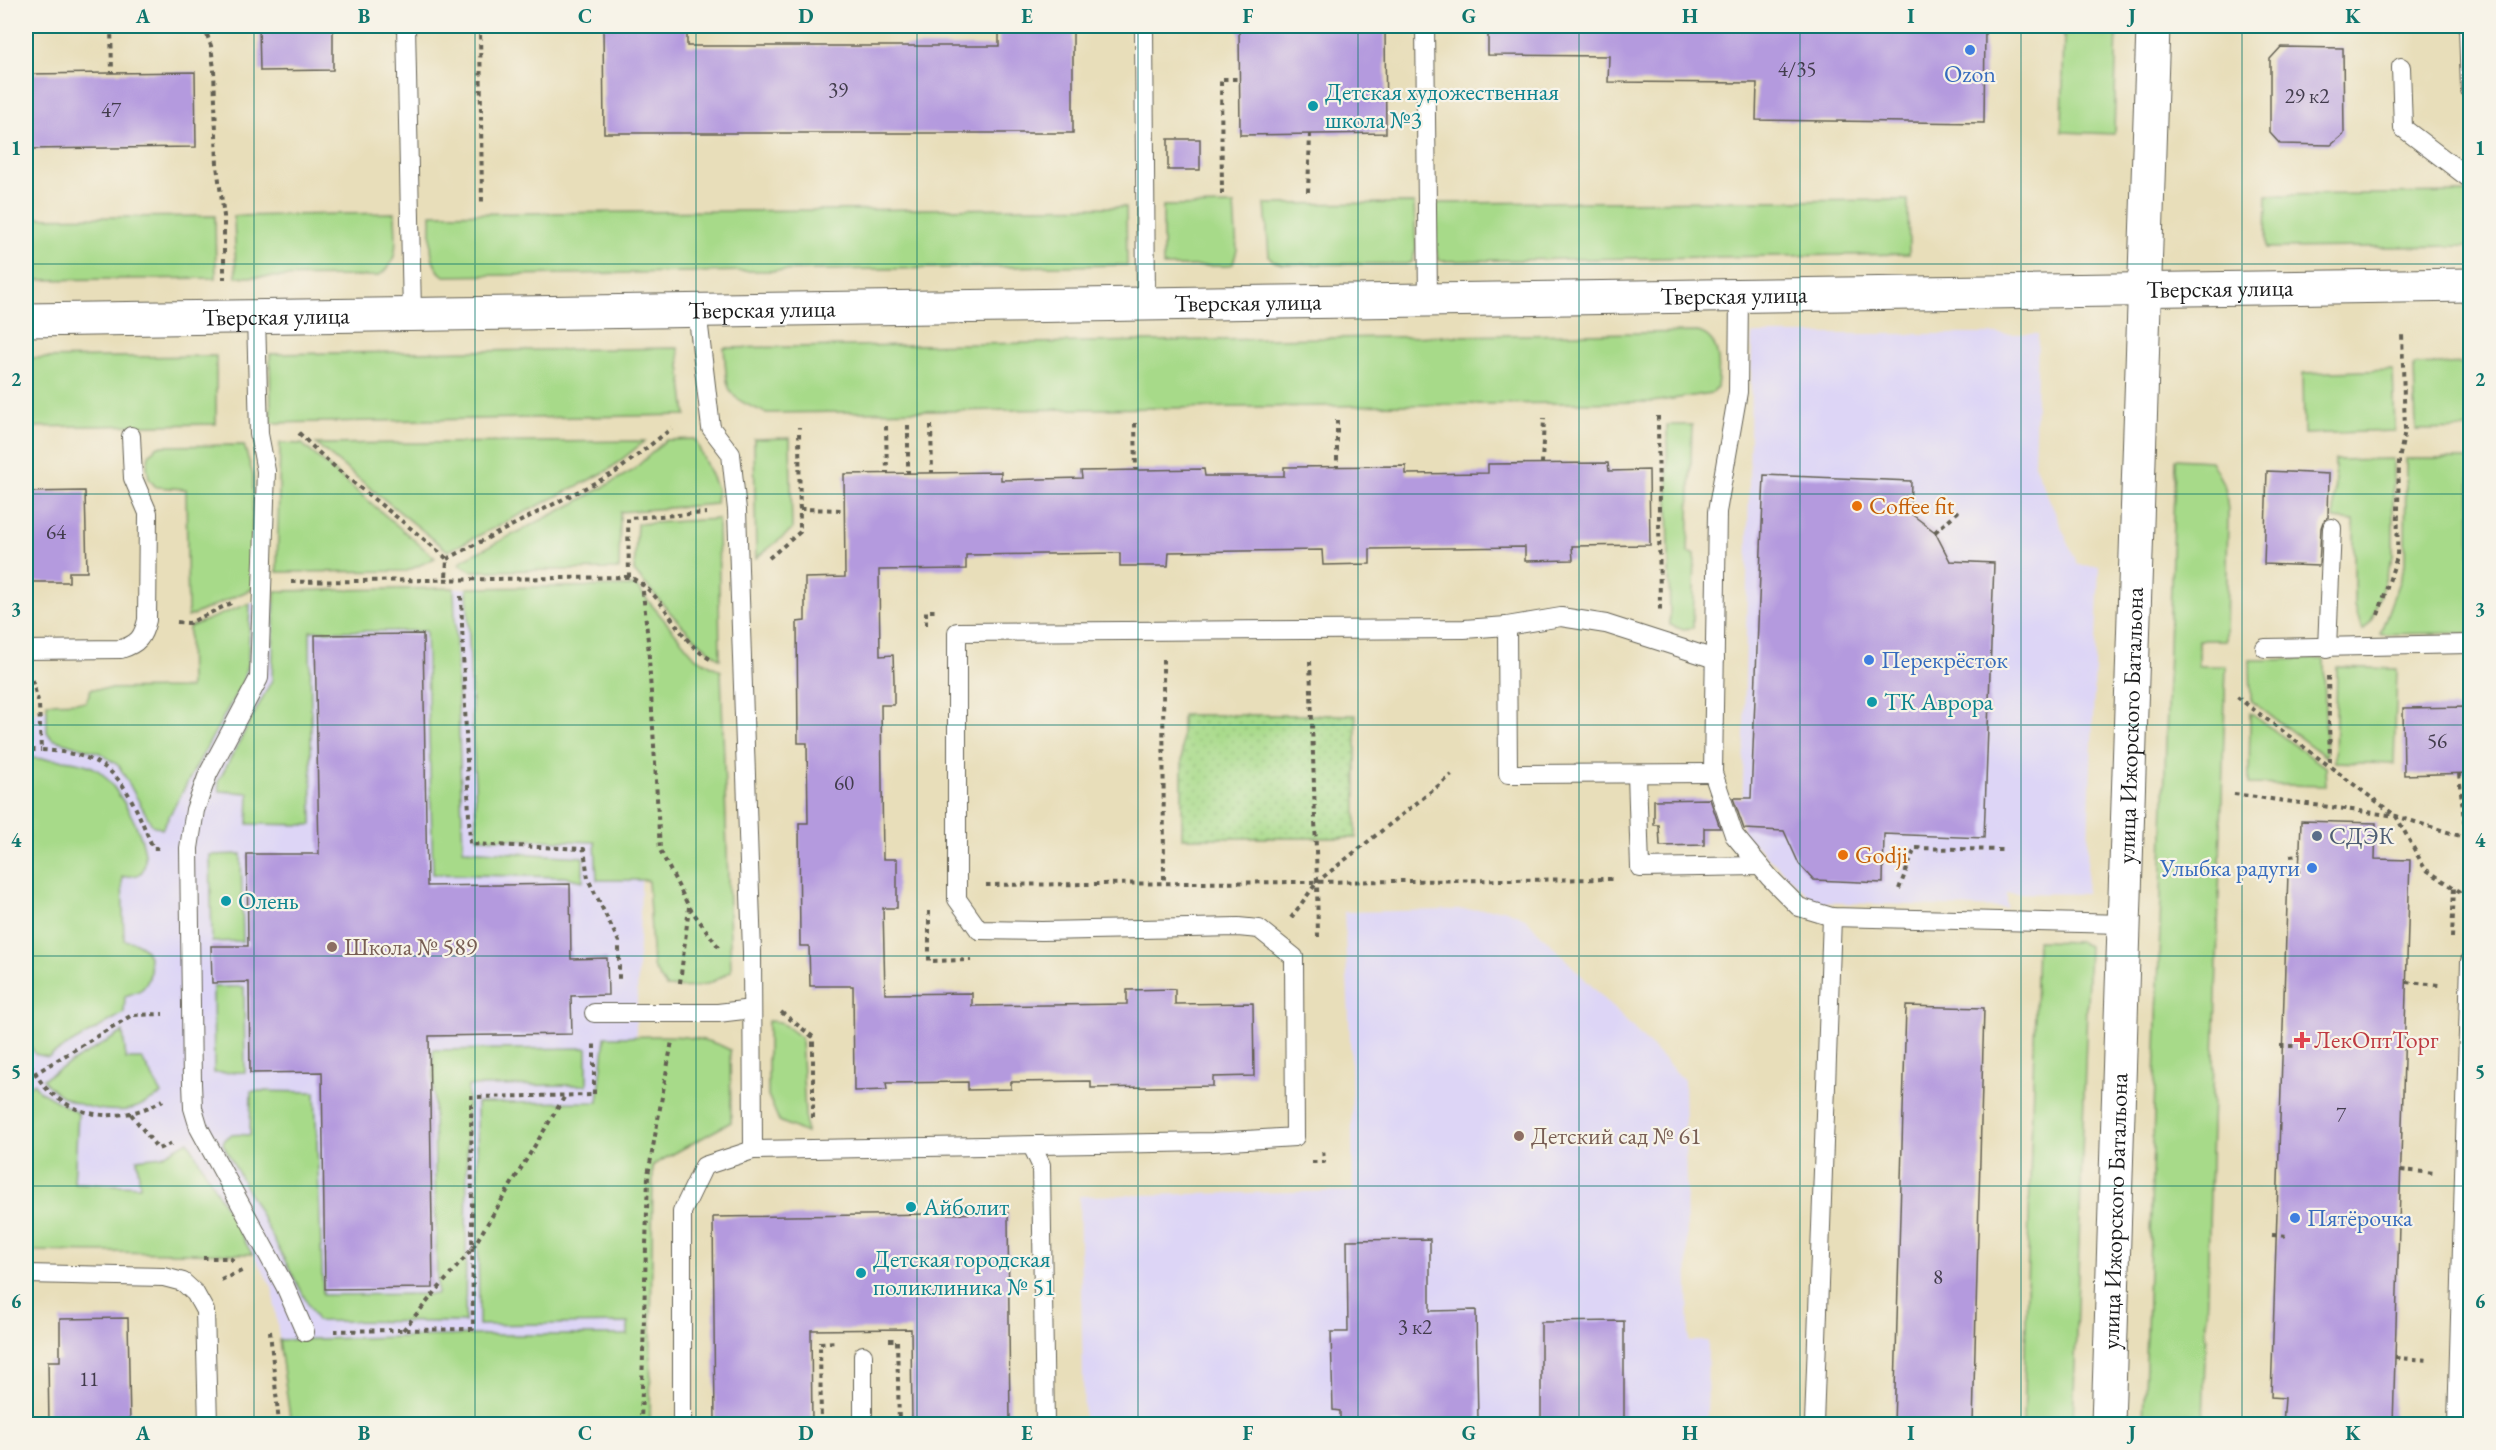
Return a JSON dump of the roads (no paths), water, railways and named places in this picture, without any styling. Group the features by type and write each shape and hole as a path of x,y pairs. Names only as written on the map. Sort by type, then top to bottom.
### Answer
{"main road":[{"name":"улица Ижорского Батальона","path":"2108,1425 2153,26"},
{"name":"Тверская улица","path":"26,320 2470,285"}],"lane":[{"path":"406,26 412,314"},
{"path":"1144,26 1146,303"},
{"path":"1425,26 1428,299"},
{"path":"2468,26 2470,90"},
{"path":"2401,67 2403,128 2470,179"},
{"path":"1738,295 1738,392 1717,512 1713,773 1734,835 1799,907 1832,917 2124,924"},
{"path":"697,310 711,428 731,454 737,510 752,1009 753,1150"},
{"path":"256,316 259,434 266,471 259,678 208,774 195,810 189,848 193,1108 199,1128 285,1286 305,1332"},
{"path":"26,650 120,649 134,645 143,635 147,620 148,513 133,478 131,436"},
{"path":"2327,648 2332,528"},
{"path":"682,1425 682,1212 704,1166 753,1150 1213,1142 1295,1137 1294,957 1259,928 979,930 957,899 957,632 1464,628 1507,626 1561,616 1606,624 1715,659"},
{"path":"1507,626 1509,774 1713,773"},
{"path":"2265,648 2470,644"},
{"path":"1637,774 1640,868 1760,866"},
{"path":"1814,1425 1832,917"},
{"path":"2457,1425 2470,961"},
{"path":"594,1013 718,1013 752,1009"},
{"path":"1032,1146 1041,1166 1045,1425"},
{"path":"26,1274 164,1277 183,1282 195,1293 206,1311 208,1425"},
{"path":"863,1355 863,1425"}],"place":[{"name":"Ozon","path":"1970,50"},
{"name":"Детская художественная школа №3","path":"1313,106"},
{"name":"Coffee fit","path":"1857,506"},
{"name":"Перекрёсток","path":"1869,660"},
{"name":"ТК Аврора","path":"1872,702"},
{"name":"СДЭК","path":"2317,836"},
{"name":"Godji","path":"1843,855"},
{"name":"Улыбка радуги","path":"2312,868"},
{"name":"Олень","path":"226,901"},
{"name":"Школа № 589","path":"332,947"},
{"name":"ЛекОптТорг","path":"2302,1040"},
{"name":"Детский сад № 61","path":"1519,1136"},
{"name":"Айболит","path":"911,1207"},
{"name":"Пятёрочка","path":"2295,1218"},
{"name":"Детская городская поликлиника № 51","path":"861,1273"}]}
